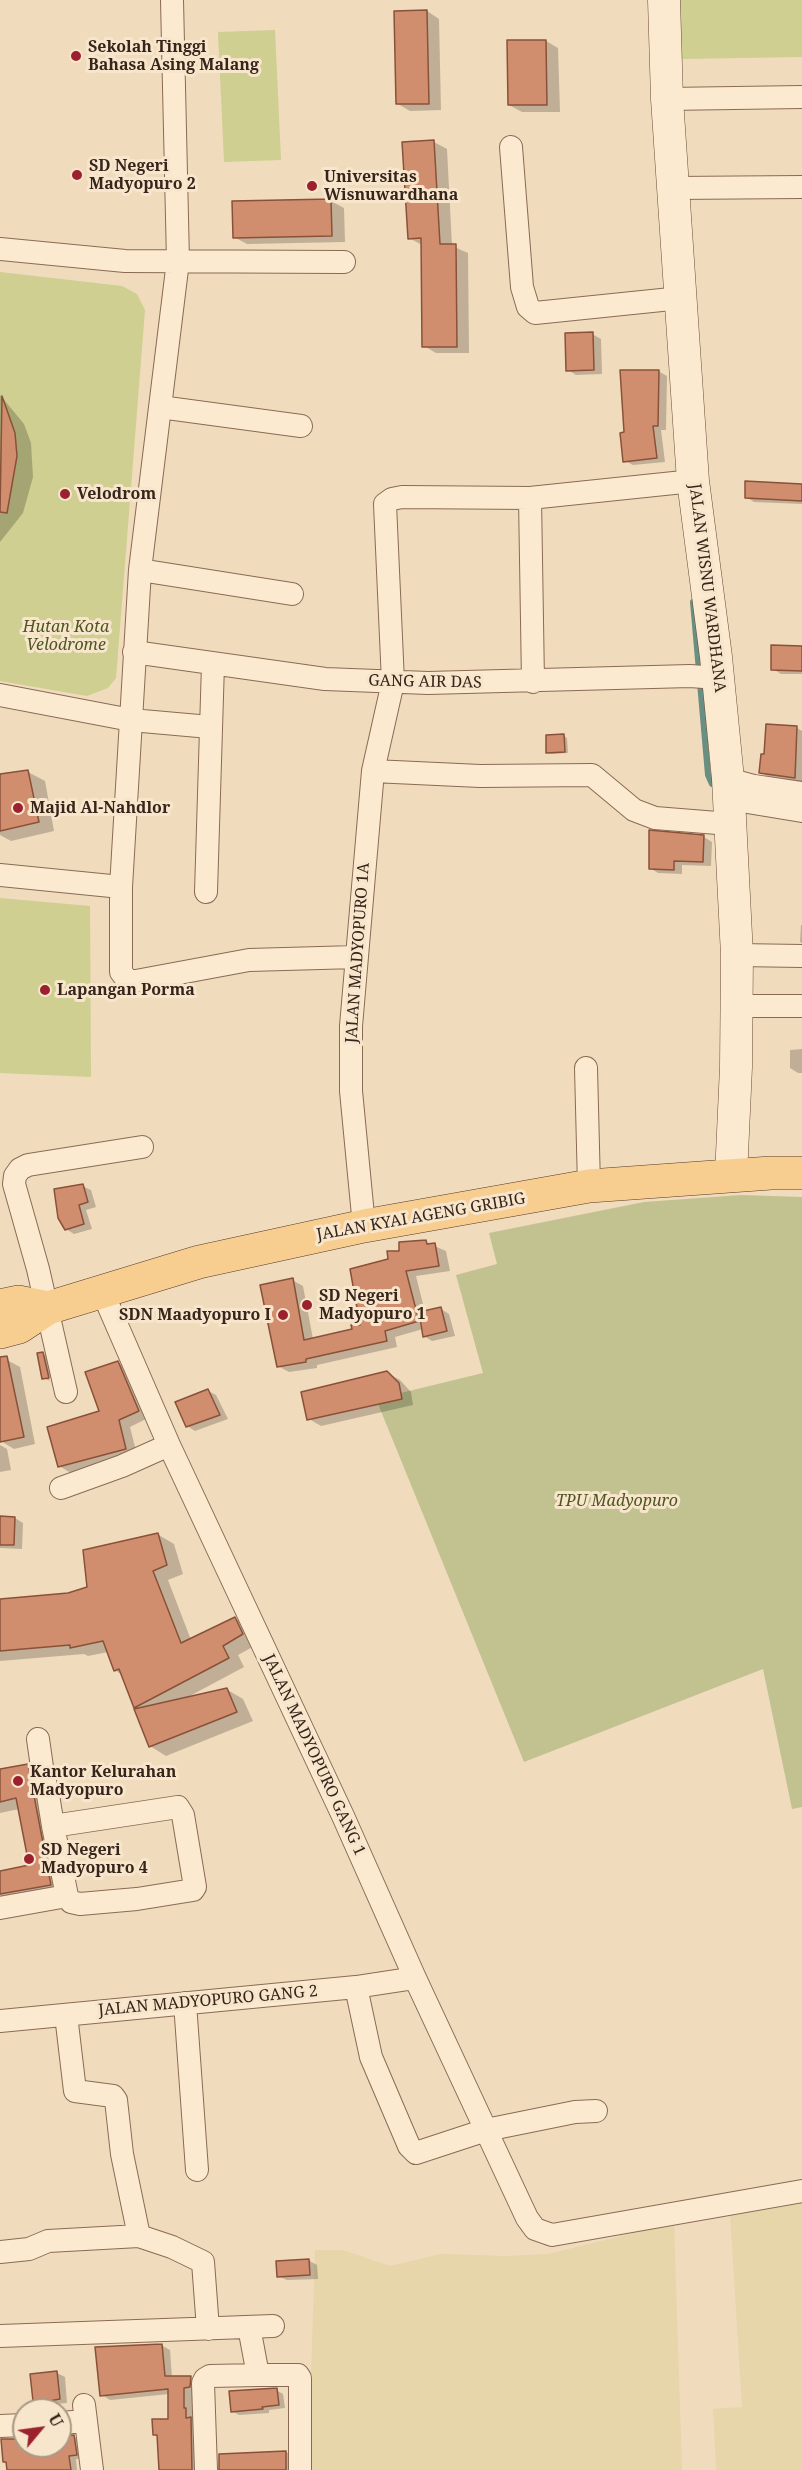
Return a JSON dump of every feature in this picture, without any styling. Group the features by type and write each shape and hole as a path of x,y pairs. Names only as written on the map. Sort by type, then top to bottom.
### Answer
{"main road":[{"name":"JALAN KYAI AGENG GRIBIG","path":"0,1332 19,1327 48,1308 295,1232 364,1226 590,1186 771,1173 802,1173"},
{"name":"JALAN KYAI AGENG GRIBIG","path":"0,1306 18,1302 48,1308"}],"street":[{"path":"172,0 178,261 140,570 121,887 121,972 128,981 249,960 356,957"},
{"name":"JALAN WISNU WARDHANA","path":"664,0 673,189 671,299 693,481 704,677 729,796 737,955 731,1176"},
{"path":"667,99 802,97"},
{"path":"511,147 522,287 528,307 535,313 671,299"},
{"path":"673,189 802,187"},
{"path":"0,249 126,261 344,262"},
{"path":"160,407 301,426"},
{"path":"533,682 530,498 693,481"},
{"name":"JALAN MADYOPURO 1A","path":"364,1226 351,1091 351,1026 373,771 393,682 385,504 387,501 402,497 530,498"},
{"path":"140,570 292,594"},
{"name":"GANG AIR DAS","path":"134,652 325,679 393,682 533,682 704,677"},
{"path":"206,892 213,664"},
{"path":"0,695 131,720 210,727"},
{"path":"373,771 480,776 592,775 634,810 655,818 729,796 754,786 802,793"},
{"path":"729,796 802,811"},
{"path":"0,875 121,887"},
{"path":"737,955 802,956"},
{"path":"737,1006 802,1006"},
{"path":"586,1068 590,1186"},
{"path":"66,1392 48,1308 14,1184 15,1176 20,1169 28,1165 142,1147"},
{"name":"JALAN MADYOPURO GANG 1","path":"102,1291 170,1445 343,1816 415,1978 527,2218 535,2229 552,2235 802,2191"},
{"path":"62,1488 170,1445"},
{"path":"38,1738 53,1826 70,1902 80,1904 137,1899 193,1890 195,1887 183,1815 178,1807 53,1826"},
{"path":"0,1908 67,1896"},
{"name":"JALAN MADYOPURO GANG 2","path":"0,2021 356,1987 415,1978"},
{"path":"356,1987 371,2057 409,2146 416,2153 486,2130 575,2112 596,2111"},
{"path":"185,2003 197,2170"},
{"path":"66,2015 75,2091 113,2096 116,2100 122,2154 139,2236"},
{"path":"0,2252 29,2249 48,2241 139,2236 172,2247 203,2262 208,2328"},
{"path":"0,2336 273,2326"},
{"path":"249,2327 258,2375"},
{"path":"206,2470 203,2383 210,2376 258,2375 298,2375 300,2378 300,2470"},
{"path":"72,2418 85,2413 92,2470"}],"shaded area":[{"path":"802,2201 802,2470 716,2470 713,2409 742,2407 730,2213"},
{"path":"674,2223 682,2470 308,2470 315,2250 343,2250 390,2266 441,2254 506,2256 548,2254"}],"green space":[{"path":"677,0 802,0 802,57 682,59"},
{"path":"275,30 281,160 224,162 218,32"},
{"name":"Velodrom","path":"0,272 122,286 137,294 145,310 116,678 108,688 87,696 0,681"},
{"name":"Lapangan Porma","path":"0,898 90,906 91,1077 0,1073"},
{"name":"TPU Madyopuro","path":"741,1195 802,1197 802,1807 792,1809 763,1669 524,1762 376,1399 483,1373 456,1275 497,1264 489,1233 644,1202"}],"building":[{"path":"427,10 429,104 396,104 394,11"},
{"path":"507,40 546,40 547,105 508,105"},
{"path":"434,140 440,244 456,244 457,347 422,347 421,238 408,239 402,142"},
{"path":"331,199 332,236 233,238 232,201"},
{"path":"593,332 594,370 566,371 565,333"},
{"path":"620,370 659,370 658,426 653,426 657,458 623,462 620,433 624,432"},
{"path":"2,396 15,433 17,456 7,513 0,512"},
{"path":"745,481 802,484 802,501 745,498"},
{"path":"771,645 802,646 802,671 771,670"},
{"path":"766,724 797,726 795,778 759,773 761,754 764,754"},
{"path":"564,734 565,752 546,753 546,735"},
{"name":"Majid Al-Nahdlor","path":"28,770 39,822 0,831 0,774"},
{"path":"649,830 704,835 703,862 674,861 674,870 649,869"},
{"path":"83,1184 88,1202 79,1205 84,1224 65,1230 58,1218 54,1189"},
{"name":"SDN Maadyopuro I","path":"426,1240 427,1244 435,1243 439,1266 406,1271 419,1321 385,1331 387,1341 306,1359 306,1362 277,1367 260,1285 293,1278 304,1340 352,1329 351,1325 360,1325 350,1269 388,1259 387,1251 399,1251 399,1242"},
{"path":"441,1307 447,1331 423,1337 419,1312"},
{"path":"43,1352 49,1378 42,1379 37,1353"},
{"path":"7,1356 24,1437 0,1442 0,1357"},
{"path":"118,1361 139,1411 119,1420 126,1449 58,1467 47,1427 99,1411 85,1372"},
{"path":"387,1371 399,1383 402,1399 307,1420 301,1392"},
{"path":"208,1389 220,1415 186,1427 175,1402"},
{"path":"0,1516 15,1517 14,1545 0,1545"},
{"path":"158,1533 167,1565 153,1571 181,1643 235,1617 243,1634 223,1646 229,1658 134,1708 119,1669 114,1671 103,1641 70,1648 70,1645 0,1651 0,1599 68,1593 87,1587 83,1550"},
{"path":"227,1688 237,1712 149,1747 134,1709"},
{"path":"28,1764 51,1885 0,1894 0,1871 29,1865 16,1798 0,1802 0,1769"},
{"path":"309,2259 310,2275 277,2277 276,2261"},
{"path":"162,2344 165,2376 191,2376 190,2387 184,2388 184,2408 186,2408 186,2418 191,2417 192,2470 159,2470 157,2435 153,2435 152,2419 168,2419 168,2389 100,2396 95,2347"},
{"path":"57,2371 60,2398 33,2398 30,2374"},
{"path":"277,2388 279,2405 231,2412 229,2391"},
{"path":"72,2435 74,2435 77,2455 72,2456"},
{"path":"1,2439 12,2439 12,2458 69,2458 71,2470 7,2470 6,2462 3,2462"},
{"path":"286,2451 286,2470 219,2470 219,2454"}],"waterway":[{"path":"693,602 708,775 712,784 719,785"}],"place":[{"name":"Sekolah Tinggi Bahasa Asing Malang","path":"76,56"},
{"name":"SD Negeri Madyopuro 2","path":"77,175"},
{"name":"Universitas Wisnuwardhana","path":"312,186"},
{"name":"Velodrom","path":"65,494"},
{"name":"Majid Al-Nahdlor","path":"18,808"},
{"name":"Lapangan Porma","path":"45,990"},
{"name":"SD Negeri Madyopuro 1","path":"307,1305"},
{"name":"SDN Maadyopuro I","path":"283,1315"},
{"name":"Kantor Kelurahan Madyopuro","path":"18,1781"},
{"name":"SD Negeri Madyopuro 4","path":"29,1859"}],"park label":[{"name":"Hutan Kota Velodrome","path":"66,636"}]}
